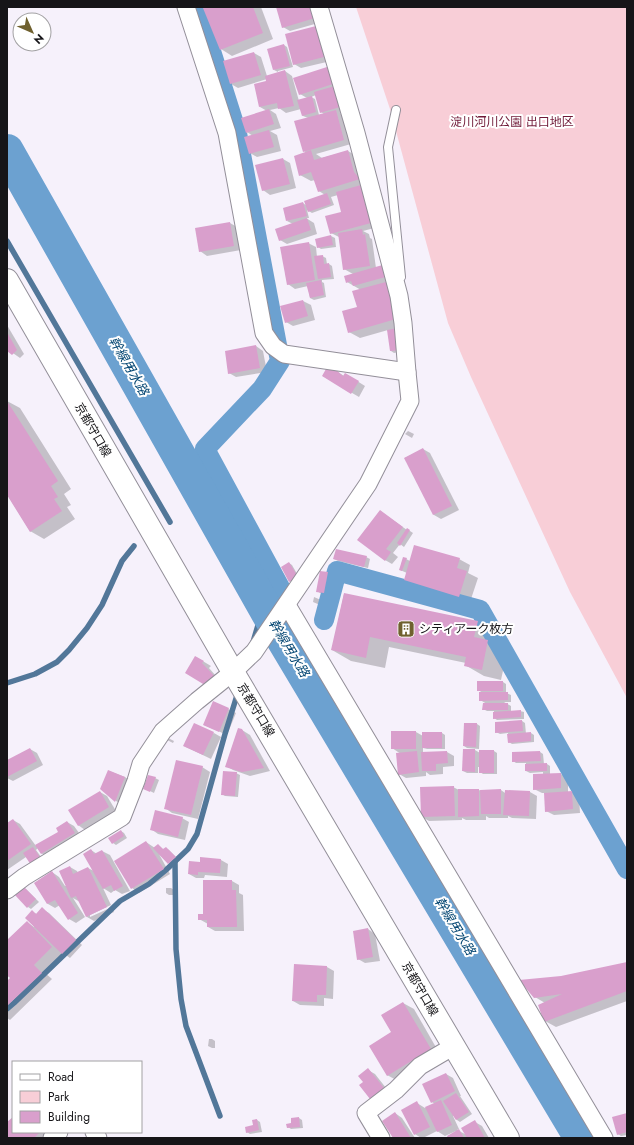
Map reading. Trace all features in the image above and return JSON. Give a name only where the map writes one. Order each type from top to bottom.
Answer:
[{"type":"main road","name":"京都守口線","points":[[7,280],[508,1138]]},
{"type":"street","points":[[186,7],[227,133],[264,333],[279,350],[407,372]]},
{"type":"street","points":[[7,890],[24,877],[122,817],[141,764],[163,731],[234,671],[254,652],[368,484],[410,401],[399,296],[356,133],[319,7]]},
{"type":"street","points":[[287,605],[604,1138]]},
{"type":"street","points":[[381,1138],[366,1113],[396,1090],[420,1066],[454,1046]]},
{"type":"lane","points":[[396,110],[388,147],[401,274],[399,296]]},
{"type":"green space","name":"淀川河川公園 出口地区","points":[[356,7],[627,7],[627,698],[570,592],[471,377],[448,323],[390,109]]},
{"type":"building","points":[[253,7],[263,33],[220,50],[203,8]]},
{"type":"building","points":[[276,7],[312,7],[315,18],[282,28]]},
{"type":"building","points":[[316,26],[324,57],[293,65],[285,34]]},
{"type":"building","points":[[284,44],[290,66],[273,70],[267,49]]},
{"type":"building","points":[[254,52],[261,75],[230,84],[223,61]]},
{"type":"building","points":[[330,66],[336,83],[299,95],[293,78]]},
{"type":"building","points":[[285,70],[294,106],[278,109],[277,103],[259,107],[254,84],[266,81],[265,76]]},
{"type":"building","points":[[335,86],[340,107],[320,113],[314,92]]},
{"type":"building","points":[[312,96],[316,112],[302,116],[297,100]]},
{"type":"building","points":[[269,109],[274,124],[246,133],[241,118]]},
{"type":"building","points":[[336,110],[344,140],[303,152],[294,121]]},
{"type":"building","points":[[269,130],[274,147],[249,154],[244,137]]},
{"type":"building","points":[[311,150],[314,160],[348,150],[354,172],[360,179],[318,192],[311,172],[299,176],[294,156]]},
{"type":"building","points":[[283,158],[290,184],[262,191],[255,165]]},
{"type":"building","points":[[361,185],[371,223],[330,234],[325,216],[341,212],[336,192]]},
{"type":"building","points":[[327,193],[331,204],[308,212],[304,201]]},
{"type":"building","points":[[303,202],[307,216],[286,221],[283,208]]},
{"type":"building","points":[[307,218],[311,230],[279,241],[275,229]]},
{"type":"building","points":[[230,222],[234,246],[199,252],[195,228]]},
{"type":"building","points":[[362,229],[363,235],[365,234],[370,266],[343,270],[338,233]]},
{"type":"building","points":[[331,235],[333,245],[317,248],[315,239]]},
{"type":"building","points":[[309,242],[315,280],[287,285],[280,247]]},
{"type":"building","points":[[323,255],[324,264],[329,263],[331,277],[318,279],[314,256]]},
{"type":"building","points":[[386,264],[389,276],[353,286],[351,281],[346,283],[344,276]]},
{"type":"building","points":[[321,280],[324,295],[310,298],[306,283]]},
{"type":"building","points":[[386,282],[396,319],[348,333],[342,311],[357,307],[352,291]]},
{"type":"building","points":[[303,300],[308,316],[285,323],[280,306]]},
{"type":"building","points":[[398,328],[402,350],[390,351],[387,330]]},
{"type":"building","points":[[7,332],[17,350],[12,355],[7,351]]},
{"type":"building","points":[[256,345],[260,368],[228,374],[225,351]]},
{"type":"building","points":[[326,369],[335,369],[343,376],[345,373],[359,381],[351,394],[322,376]]},
{"type":"building","points":[[7,401],[58,481],[51,486],[58,497],[54,499],[62,511],[30,532],[7,495]]},
{"type":"building","points":[[423,448],[452,506],[433,515],[404,458]]},
{"type":"building","points":[[380,510],[403,527],[386,549],[391,552],[385,561],[357,540]]},
{"type":"building","points":[[407,528],[410,530],[400,546],[397,543]]},
{"type":"building","points":[[414,545],[460,558],[457,568],[467,571],[459,597],[404,580]]},
{"type":"building","points":[[336,549],[367,556],[364,567],[333,559]]},
{"type":"building","points":[[403,557],[407,558],[402,571],[399,570]]},
{"type":"building","points":[[289,562],[298,577],[289,582],[281,567]]},
{"type":"building","points":[[320,571],[328,572],[324,593],[316,592]]},
{"type":"building","name":"シティアーク枚方","points":[[344,593],[478,621],[474,637],[488,640],[482,670],[464,666],[466,657],[370,637],[366,658],[331,650]]},
{"type":"building","points":[[195,656],[204,661],[202,663],[217,679],[208,687],[185,673]]},
{"type":"building","points":[[477,681],[503,681],[503,691],[477,691]]},
{"type":"building","points":[[479,692],[508,692],[508,700],[479,701]]},
{"type":"building","points":[[213,701],[229,708],[219,732],[203,725]]},
{"type":"building","points":[[483,703],[508,703],[508,710],[482,710]]},
{"type":"building","points":[[521,710],[521,717],[493,719],[493,712]]},
{"type":"building","points":[[522,720],[523,731],[495,733],[495,722]]},
{"type":"building","points":[[194,723],[214,732],[203,755],[183,746]]},
{"type":"building","points":[[464,723],[477,723],[476,747],[463,746]]},
{"type":"building","points":[[238,728],[242,729],[264,768],[242,772],[225,767]]},
{"type":"building","points":[[391,731],[416,731],[416,749],[391,749]]},
{"type":"building","points":[[422,732],[442,732],[442,748],[422,748]]},
{"type":"building","points":[[531,732],[531,741],[508,743],[507,734]]},
{"type":"building","points":[[30,748],[37,761],[7,777],[7,760]]},
{"type":"building","points":[[463,749],[475,749],[475,772],[462,771]]},
{"type":"building","points":[[479,750],[494,750],[494,773],[479,773]]},
{"type":"building","points":[[417,751],[419,772],[398,775],[396,753]]},
{"type":"building","points":[[447,751],[448,763],[436,764],[436,771],[422,771],[421,752]]},
{"type":"building","points":[[540,751],[541,761],[512,762],[512,752]]},
{"type":"building","points":[[176,760],[203,766],[191,815],[164,809]]},
{"type":"building","points":[[547,763],[547,771],[525,771],[525,764]]},
{"type":"building","points":[[108,770],[125,777],[115,802],[100,789]]},
{"type":"building","points":[[223,771],[237,772],[235,796],[221,795]]},
{"type":"building","points":[[561,773],[561,788],[533,790],[533,774]]},
{"type":"building","points":[[148,775],[156,777],[150,792],[143,789]]},
{"type":"building","points":[[454,786],[455,816],[421,817],[420,787]]},
{"type":"building","points":[[458,789],[479,789],[479,816],[458,817]]},
{"type":"building","points":[[501,789],[501,814],[481,814],[480,790]]},
{"type":"building","points":[[505,790],[530,791],[529,816],[503,815]]},
{"type":"building","points":[[100,791],[109,807],[78,826],[68,810]]},
{"type":"building","points":[[572,791],[573,809],[545,812],[544,793]]},
{"type":"building","points":[[155,810],[183,817],[178,837],[150,830]]},
{"type":"building","points":[[13,819],[31,844],[7,861],[7,823]]},
{"type":"building","points":[[67,821],[75,833],[41,854],[35,845],[58,832],[56,828]]},
{"type":"building","points":[[121,830],[124,836],[112,844],[108,838]]},
{"type":"building","points":[[146,841],[164,869],[131,889],[114,861]]},
{"type":"building","points":[[158,844],[163,849],[166,847],[176,857],[168,864],[153,848]]},
{"type":"building","points":[[33,847],[41,859],[31,865],[23,853]]},
{"type":"building","points":[[91,849],[94,854],[102,850],[123,886],[114,891],[111,885],[103,889],[83,854]]},
{"type":"building","points":[[200,857],[221,859],[220,873],[198,872],[198,875],[188,874],[189,861],[200,862]]},
{"type":"building","points":[[70,866],[73,874],[88,867],[107,907],[86,917],[76,896],[71,898],[59,871]]},
{"type":"building","points":[[52,871],[78,913],[68,920],[55,900],[47,904],[34,883]]},
{"type":"building","points":[[203,880],[232,880],[232,890],[236,890],[237,927],[207,927],[207,920],[198,920],[198,914],[203,914]]},
{"type":"building","points":[[23,886],[36,899],[27,908],[14,894]]},
{"type":"building","points":[[42,907],[76,940],[62,954],[25,918],[32,910],[36,914]]},
{"type":"building","points":[[27,921],[52,947],[34,965],[42,973],[7,1006],[7,981],[10,978],[7,975],[7,940]]},
{"type":"building","points":[[368,928],[373,957],[357,960],[353,931]]},
{"type":"building","points":[[627,962],[627,991],[544,1022],[538,1005],[562,994],[534,998],[519,980],[561,976]]},
{"type":"building","points":[[294,964],[327,966],[326,995],[317,995],[317,1002],[292,1001]]},
{"type":"building","points":[[403,1002],[431,1049],[387,1076],[369,1046],[391,1032],[381,1015]]},
{"type":"building","points":[[368,1068],[384,1088],[370,1099],[359,1085],[363,1082],[358,1076]]},
{"type":"building","points":[[446,1073],[455,1091],[431,1103],[422,1084]]},
{"type":"building","points":[[456,1093],[469,1112],[456,1120],[443,1101]]},
{"type":"building","points":[[441,1100],[452,1125],[437,1132],[425,1107]]},
{"type":"building","points":[[417,1101],[430,1127],[414,1135],[401,1110]]},
{"type":"building","points":[[395,1112],[411,1138],[393,1138],[382,1121]]},
{"type":"building","points":[[627,1113],[627,1132],[617,1135],[612,1117]]},
{"type":"building","points":[[299,1117],[300,1127],[287,1128],[286,1124],[291,1123],[291,1118]]},
{"type":"building","points":[[12,1118],[12,1133],[39,1133],[34,1138],[7,1138],[7,1122]]},
{"type":"building","points":[[257,1119],[259,1130],[246,1133],[245,1127],[253,1125],[252,1120]]},
{"type":"building","points":[[475,1120],[485,1138],[467,1138],[461,1128]]},
{"type":"building","points":[[459,1129],[464,1138],[448,1138],[447,1136]]},
{"type":"waterway","points":[[197,7],[237,133],[280,361],[262,389],[205,449],[283,593],[264,605]]},
{"type":"waterway","name":"幹線用水路","points":[[7,151],[277,629],[581,1138]]},
{"type":"waterway","points":[[7,241],[170,522]]},
{"type":"waterway","points":[[7,683],[35,674],[57,662],[69,650],[87,628],[102,605],[122,561],[134,546]]},
{"type":"waterway","points":[[324,620],[337,571],[480,610],[627,869]]},
{"type":"waterway","points":[[253,642],[264,605]]},
{"type":"waterway","points":[[7,1009],[120,901],[149,884],[188,849],[197,834],[238,692]]},
{"type":"waterway","points":[[175,862],[176,949],[181,999],[186,1026],[220,1116]]},
{"type":"place","name":"シティアーク枚方","points":[[406,629]]}]
